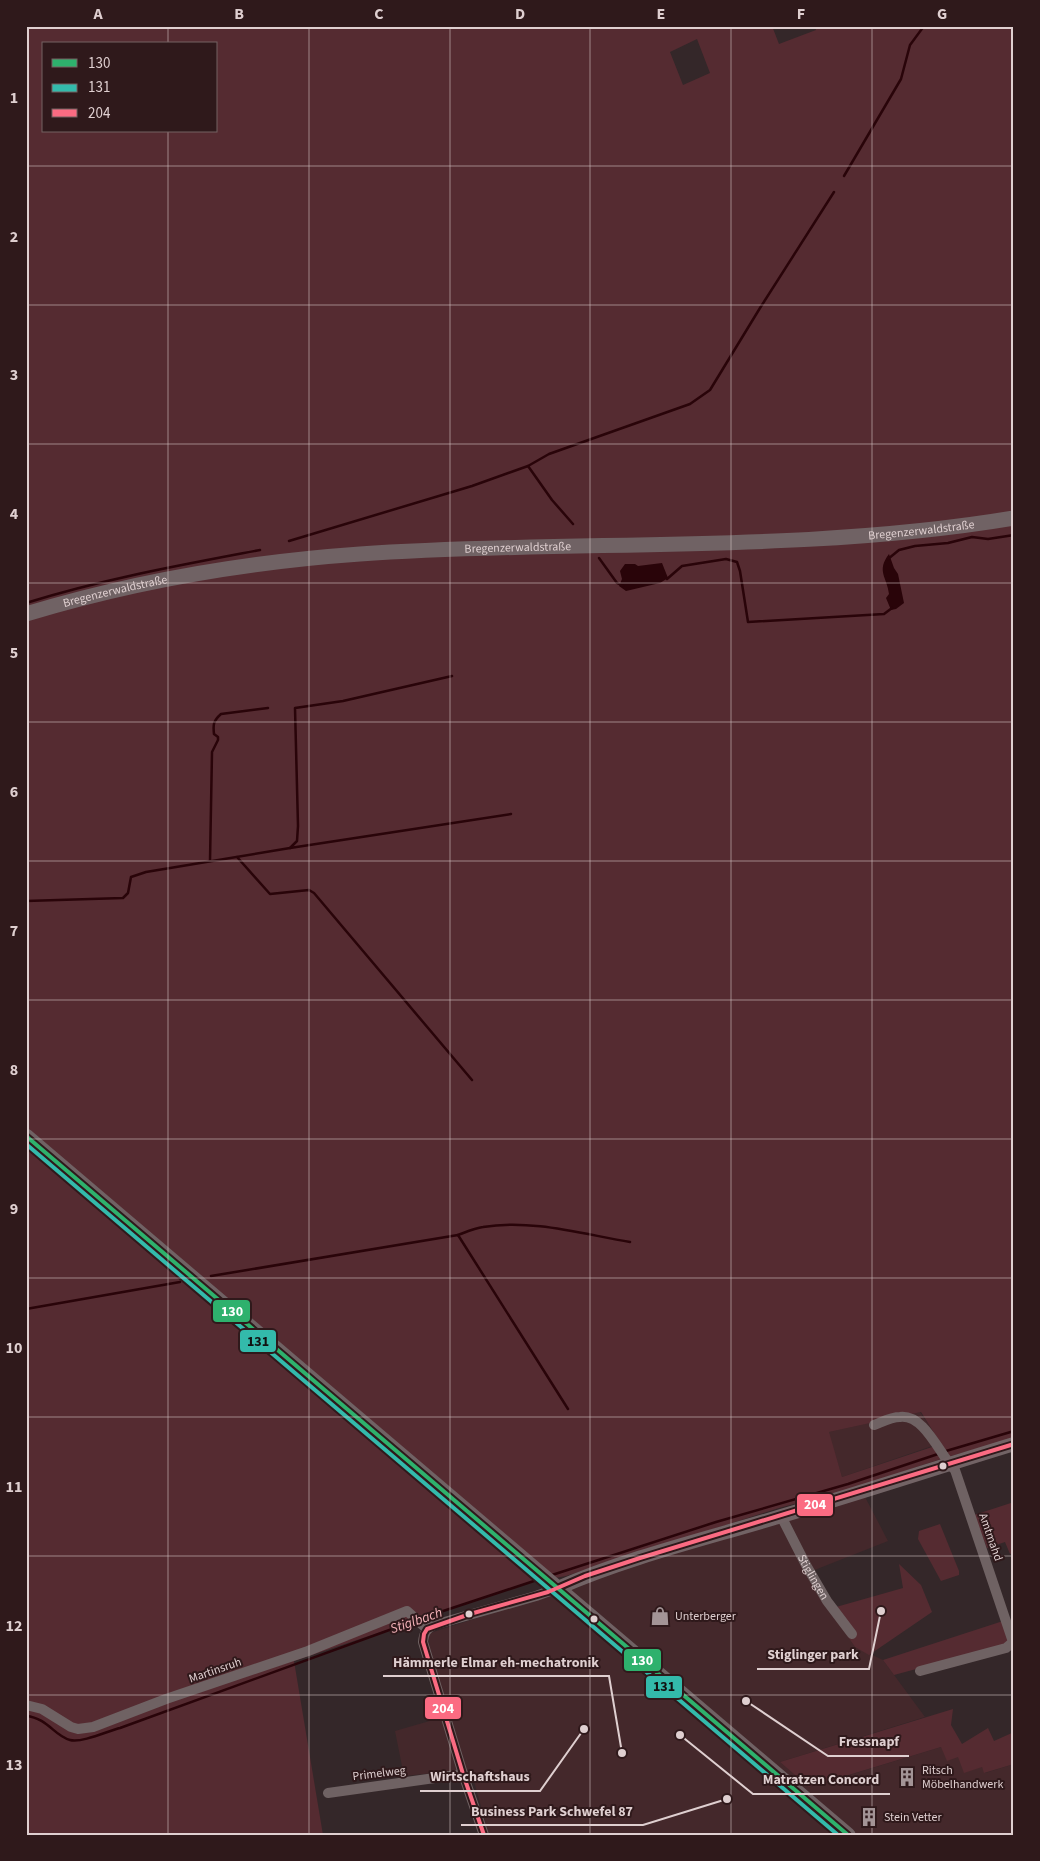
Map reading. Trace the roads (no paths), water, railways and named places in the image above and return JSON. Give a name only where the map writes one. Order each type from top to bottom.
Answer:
[{"type":"main road","name":"Bregenzerwaldstraße","points":[[26,614],[112,591],[194,574],[268,563],[360,554],[771,542],[881,534],[1014,518]]},
{"type":"main road","points":[[26,1136],[848,1835]]},
{"type":"main road","points":[[556,1586],[640,1558],[781,1516],[946,1461],[1014,1444]]},
{"type":"street","points":[[874,1425],[901,1416],[909,1418],[923,1426],[946,1461]]},
{"type":"street","name":"Amtmahd","points":[[920,1671],[1006,1648],[1013,1642],[955,1470],[946,1461]]},
{"type":"street","name":"Stiglingen","points":[[781,1516],[827,1601],[852,1634]]},
{"type":"street","points":[[484,1835],[463,1774],[423,1642],[424,1627],[536,1596],[556,1586]]},
{"type":"street","name":"Martinsruh","points":[[26,1705],[42,1709],[71,1727],[78,1729],[93,1727],[166,1699],[308,1651],[407,1611],[424,1627]]},
{"type":"street","name":"Primelweg","points":[[328,1793],[463,1774]]},
{"type":"waterway","points":[[844,176],[901,79],[910,45],[924,26]]},
{"type":"waterway","points":[[528,466],[549,454],[690,404],[710,390],[834,192]]},
{"type":"waterway","points":[[289,541],[472,486],[528,466],[552,500],[573,524]]},
{"type":"waterway","points":[[888,559],[899,550],[915,546],[948,543],[972,537],[988,539],[1014,535]]},
{"type":"waterway","points":[[26,603],[113,580],[260,550]]},
{"type":"waterway","points":[[599,558],[617,583],[623,586]]},
{"type":"waterway","points":[[667,579],[682,566],[726,559],[737,562],[748,622],[884,614],[892,608]]},
{"type":"waterway","points":[[26,901],[123,898],[128,893],[131,877],[146,872],[290,848],[297,841],[298,826],[295,708],[343,701],[452,676]]},
{"type":"waterway","points":[[210,861],[212,752],[218,740],[218,737],[214,734],[214,723],[221,714],[268,708]]},
{"type":"waterway","points":[[290,848],[511,814]]},
{"type":"waterway","points":[[237,857],[270,894],[309,890],[314,893],[472,1080]]},
{"type":"waterway","points":[[458,1235],[483,1227],[520,1225],[538,1226],[630,1242]]},
{"type":"waterway","points":[[211,1276],[458,1235],[568,1409]]},
{"type":"waterway","points":[[26,1309],[180,1282]]},
{"type":"waterway","name":"Stiglbach","points":[[946,1451],[1014,1431]]},
{"type":"waterway","name":"Stiglbach","points":[[552,1575],[716,1522],[848,1484],[938,1454]]},
{"type":"waterway","name":"Stiglbach","points":[[419,1619],[540,1579]]},
{"type":"waterway","name":"Stiglbach","points":[[26,1716],[40,1720],[64,1738],[70,1740],[88,1738],[414,1621]]},
{"type":"place","name":"Stiglinger park","points":[[881,1611]]},
{"type":"place","name":"Unterberger","points":[[660,1616]]},
{"type":"place","name":"Fressnapf","points":[[746,1701]]},
{"type":"place","name":"Wirtschaftshaus","points":[[584,1729]]},
{"type":"place","name":"Matratzen Concord","points":[[680,1735]]},
{"type":"place","name":"Hämmerle Elmar eh-mechatronik","points":[[622,1753]]},
{"type":"place","name":"Ritsch Möbelhandwerk","points":[[907,1777]]},
{"type":"place","name":"Business Park Schwefel 87","points":[[727,1799]]},
{"type":"place","name":"Stein Vetter","points":[[869,1817]]}]
